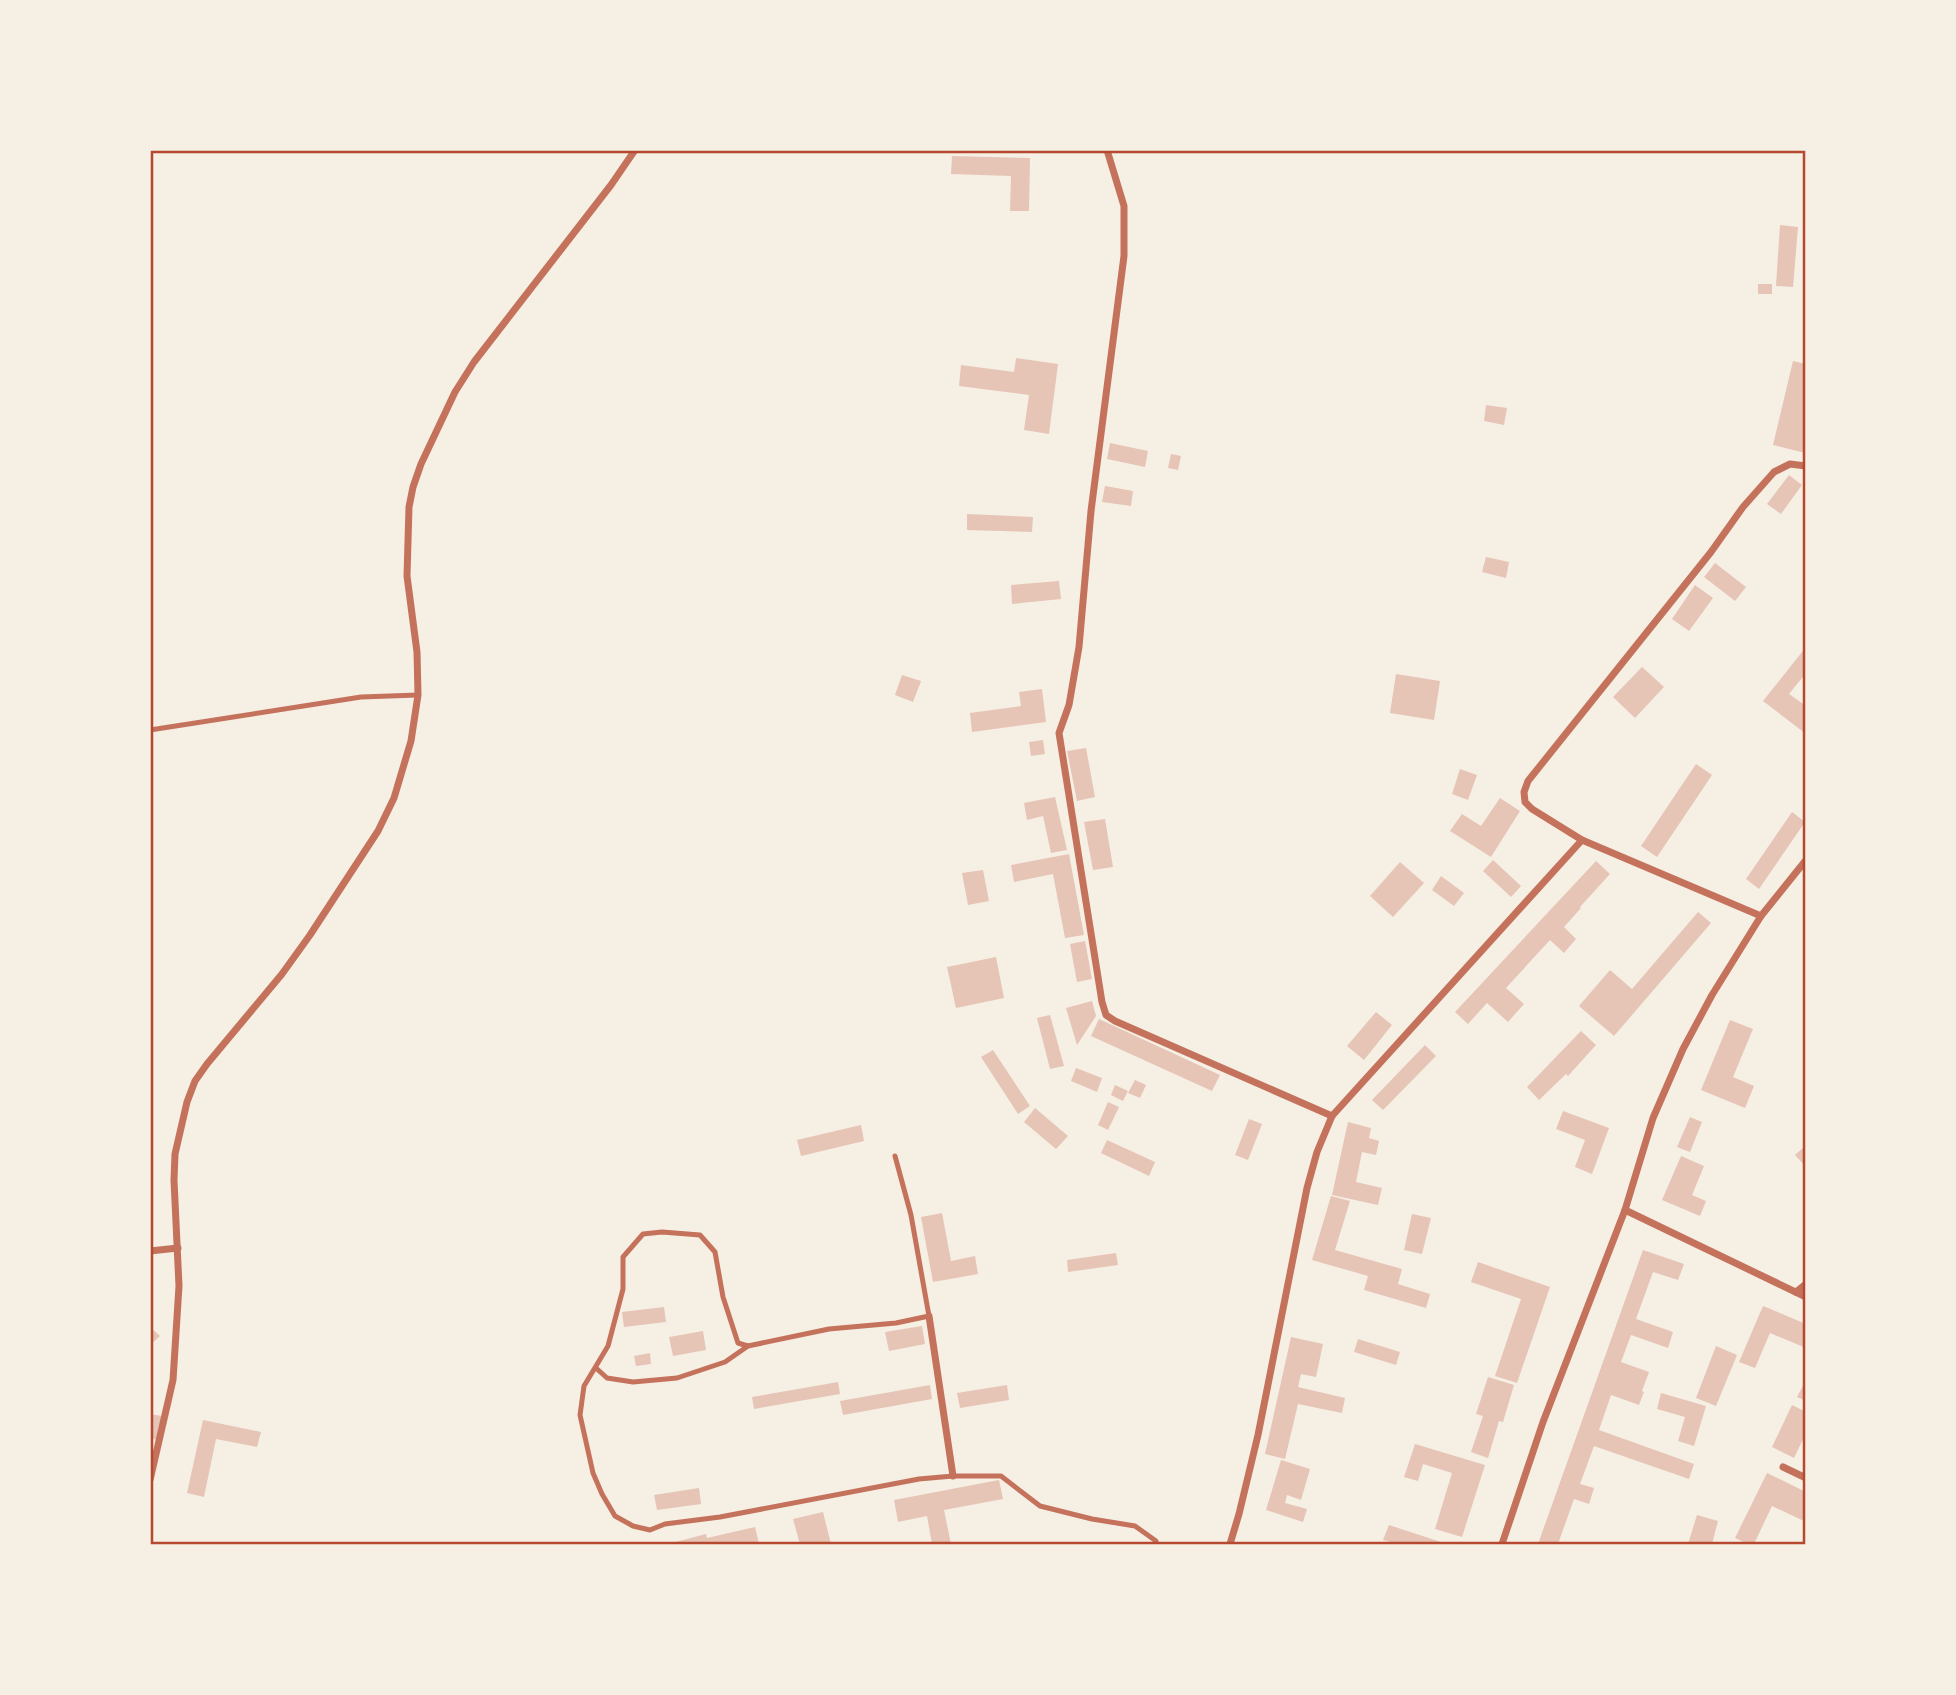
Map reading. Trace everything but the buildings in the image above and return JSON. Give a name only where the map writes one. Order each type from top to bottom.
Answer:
[{"type":"street","points":[[150,1480],[173,1380],[179,1286],[175,1154],[187,1102],[195,1081],[207,1064],[282,974],[310,935],[378,831],[394,798],[411,741],[418,695],[417,652],[407,576],[407,555],[409,507],[421,464],[455,392],[474,362],[635,150]]},
{"type":"street","points":[[1107,150],[1124,206],[1124,256],[1091,511],[1079,647],[1069,705],[1059,733],[1102,1002],[1106,1014],[1115,1021],[1332,1116]]},
{"type":"street","points":[[1761,916],[1582,840],[1525,802],[1524,792],[1528,781],[1703,563],[1758,489],[1774,472],[1790,464],[1805,466]]},
{"type":"street","points":[[1230,1545],[1258,1435],[1307,1188],[1317,1152],[1332,1116],[1582,840]]},
{"type":"street","points":[[1502,1545],[1543,1422],[1625,1210],[1653,1118],[1683,1049],[1712,995],[1761,916],[1805,860]]},
{"type":"street","points":[[1625,1210],[1805,1297]]},
{"type":"street","points":[[150,1251],[178,1248]]},
{"type":"street","points":[[1796,1292],[1805,1283]]},
{"type":"street","points":[[929,1316],[953,1476]]},
{"type":"street","points":[[1783,1466],[1805,1478]]},
{"type":"lane","points":[[150,730],[361,697],[418,695]]},
{"type":"lane","points":[[596,1368],[607,1378],[633,1382],[677,1378],[725,1362],[748,1346],[829,1329],[895,1323],[929,1316],[911,1215],[895,1156]]},
{"type":"lane","points":[[748,1346],[738,1343],[723,1297],[715,1252],[700,1235],[662,1232],[643,1234],[623,1256],[624,1289],[608,1346],[584,1386],[580,1415],[590,1464],[602,1494],[615,1516],[650,1530],[665,1524],[720,1517],[919,1479],[1000,1476],[1040,1506],[1135,1526],[1156,1541],[1156,1545]]}]
